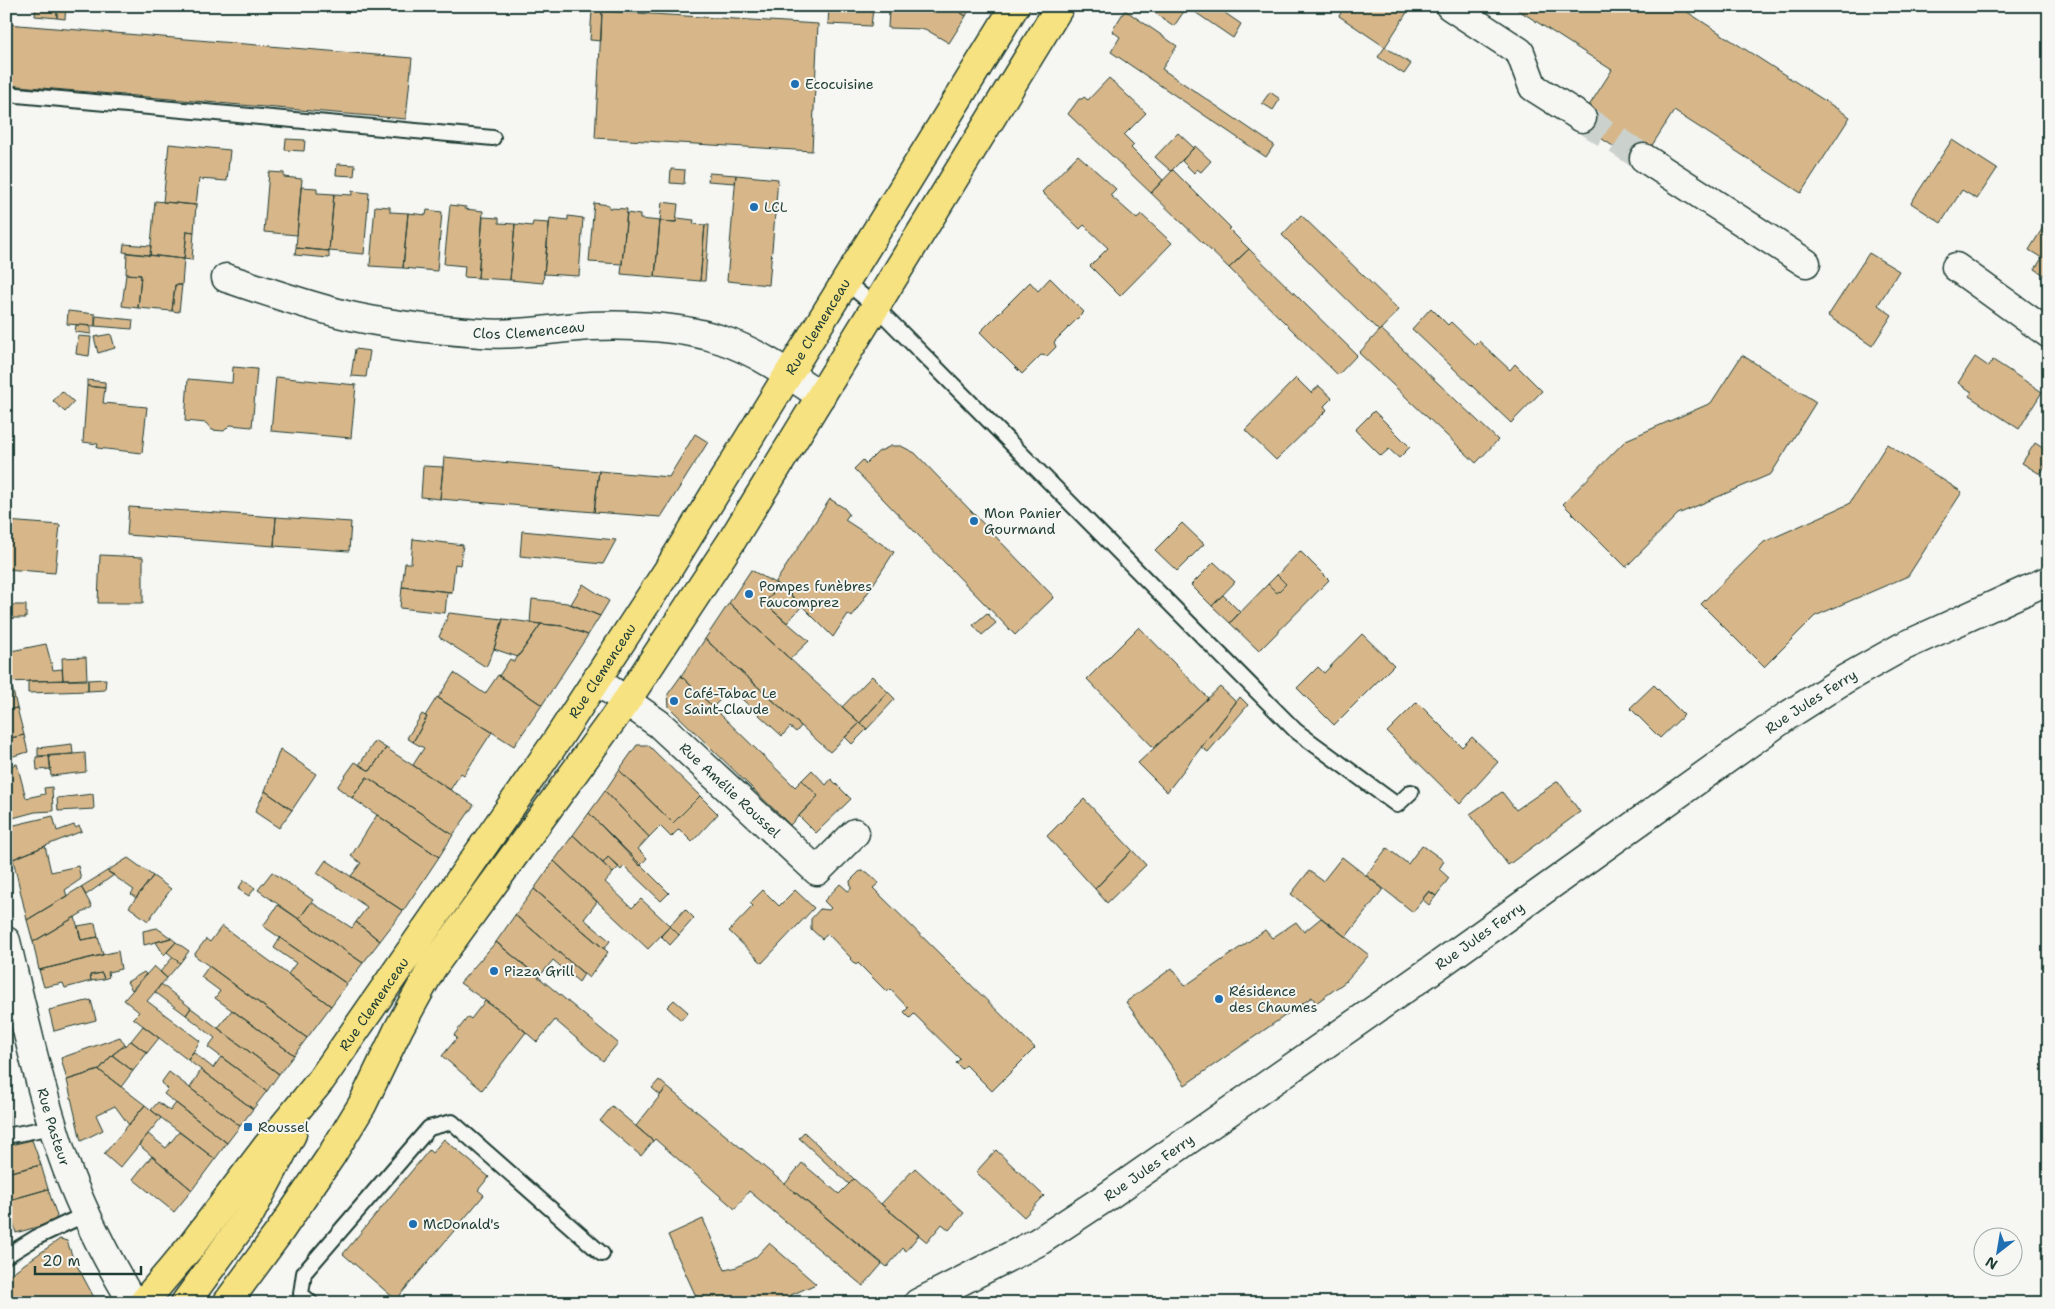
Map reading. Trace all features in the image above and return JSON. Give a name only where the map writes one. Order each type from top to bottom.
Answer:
[{"type":"main road","name":"Rue Clemenceau","points":[[143,1303],[192,1245],[268,1145],[321,1080],[486,843],[596,680],[666,573],[1015,6]]},
{"type":"main road","name":"Rue Clemenceau","points":[[227,1303],[280,1231],[337,1147],[362,1106],[399,1028],[432,968],[627,700],[731,542],[1060,6]]},
{"type":"main road","points":[[185,1303],[227,1247],[260,1198],[321,1080]]},
{"type":"street","points":[[1450,6],[1520,52],[1533,87],[1582,118]]},
{"type":"street","points":[[1644,158],[1806,263]]},
{"type":"street","points":[[1956,268],[2049,334]]},
{"type":"street","name":"Clos Clemenceau","points":[[226,278],[345,314],[368,319],[459,331],[512,334],[591,326],[676,329],[722,340],[745,349],[821,396]]},
{"type":"street","name":"Rue Jules Ferry","points":[[918,1303],[1038,1242],[1108,1196],[1436,967],[1787,716],[1846,679],[1902,648],[2049,580]]},
{"type":"street","name":"Rue Amélie Roussel","points":[[596,680],[627,700],[658,724],[817,871],[855,833]]},
{"type":"street","name":"Rue Pasteur","points":[[7,946],[53,1127],[86,1214],[133,1303]]},
{"type":"lane","points":[[6,94],[493,138]]},
{"type":"lane","points":[[846,282],[876,307],[1296,731],[1396,805],[1412,792]]},
{"type":"lane","points":[[311,1303],[301,1294],[304,1273],[430,1128],[452,1122],[602,1254]]},
{"type":"lane","points":[[6,1136],[53,1127]]},
{"type":"lane","points":[[6,1256],[37,1237],[86,1214]]},
{"type":"building","points":[[36,6],[57,6],[57,18],[35,16]]},
{"type":"building","points":[[57,6],[66,6],[65,19],[57,18]]},
{"type":"building","points":[[829,6],[950,6],[966,16],[949,43],[925,29],[888,28],[889,10],[873,9],[871,26],[828,24]]},
{"type":"building","points":[[950,6],[971,6],[966,16]]},
{"type":"building","points":[[1145,6],[1186,6],[1187,7],[1174,26]]},
{"type":"building","points":[[1186,6],[1215,6],[1241,24],[1233,38]]},
{"type":"building","points":[[1345,6],[1411,6],[1385,47],[1339,16]]},
{"type":"building","points":[[1512,6],[1678,6],[1850,117],[1801,193],[1674,111],[1640,164],[1578,123],[1612,70]]},
{"type":"building","points":[[592,10],[602,11],[601,41],[590,40]]},
{"type":"building","points":[[1125,10],[1177,46],[1162,69],[1274,145],[1266,157],[1111,52],[1120,37],[1112,31]]},
{"type":"building","points":[[602,11],[818,24],[812,151],[595,138]]},
{"type":"building","points":[[7,24],[412,58],[406,119],[6,85]]},
{"type":"building","points":[[1385,47],[1411,64],[1404,74],[1378,57]]},
{"type":"building","points":[[1109,78],[1146,113],[1124,135],[1134,145],[1131,148],[1163,180],[1151,193],[1068,114],[1079,99],[1084,97],[1088,100]]},
{"type":"building","points":[[1270,92],[1280,99],[1273,110],[1262,103]]},
{"type":"building","points":[[1178,133],[1194,148],[1171,171],[1155,157]]},
{"type":"building","points":[[286,139],[305,140],[304,151],[285,150]]},
{"type":"building","points":[[1952,140],[1997,169],[1977,199],[1962,190],[1941,223],[1911,203]]},
{"type":"building","points":[[169,144],[230,150],[227,181],[199,179],[196,205],[163,202]]},
{"type":"building","points":[[1195,146],[1211,161],[1201,172],[1197,169],[1194,173],[1182,161]]},
{"type":"building","points":[[1078,155],[1116,189],[1110,195],[1137,219],[1141,214],[1172,243],[1120,296],[1090,266],[1108,248],[1084,225],[1080,229],[1042,192]]},
{"type":"building","points":[[337,164],[355,165],[354,176],[336,175]]},
{"type":"building","points":[[671,169],[685,170],[684,184],[670,183]]},
{"type":"building","points":[[1173,170],[1231,228],[1229,229],[1249,249],[1229,268],[1151,193]]},
{"type":"building","points":[[269,172],[284,173],[284,177],[302,179],[297,235],[264,232]]},
{"type":"building","points":[[709,173],[736,175],[735,183],[708,181]]},
{"type":"building","name":"LCL","points":[[736,175],[778,179],[769,285],[727,281]]},
{"type":"building","points":[[301,187],[317,188],[317,193],[334,194],[329,251],[296,248]]},
{"type":"building","points":[[352,191],[369,193],[364,254],[329,251],[334,194],[352,195]]},
{"type":"building","points":[[155,201],[196,205],[194,232],[187,231],[184,259],[150,255]]},
{"type":"building","points":[[662,202],[678,204],[676,222],[660,221]]},
{"type":"building","points":[[594,203],[609,205],[609,208],[627,209],[622,264],[589,262]]},
{"type":"building","points":[[450,205],[483,211],[478,278],[464,277],[465,266],[444,264]]},
{"type":"building","points":[[375,206],[390,207],[390,212],[408,213],[403,268],[370,266]]},
{"type":"building","points":[[427,210],[442,212],[437,271],[403,268],[408,213],[426,215]]},
{"type":"building","points":[[627,213],[640,215],[640,219],[660,221],[655,277],[621,274]]},
{"type":"building","points":[[1301,215],[1399,310],[1379,331],[1282,235]]},
{"type":"building","points":[[568,216],[583,218],[579,276],[544,274],[550,218],[568,220]]},
{"type":"building","points":[[483,217],[499,218],[499,223],[515,224],[510,280],[478,278]]},
{"type":"building","points":[[677,218],[694,220],[693,224],[705,225],[700,281],[655,277],[660,221],[676,222]]},
{"type":"building","points":[[2047,221],[2049,223],[2049,278],[2035,269],[2042,258],[2029,250]]},
{"type":"building","points":[[533,222],[549,223],[543,283],[510,280],[515,224],[532,226]]},
{"type":"building","points":[[705,225],[709,225],[705,281],[700,281]]},
{"type":"building","points":[[187,231],[194,232],[192,260],[184,259]]},
{"type":"building","points":[[124,244],[151,246],[150,255],[123,252]]},
{"type":"building","points":[[296,248],[329,251],[329,258],[295,255]]},
{"type":"building","points":[[1249,249],[1357,355],[1338,375],[1229,268]]},
{"type":"building","points":[[127,253],[184,259],[182,285],[175,285],[172,311],[138,308],[141,275],[126,274]]},
{"type":"building","points":[[1869,253],[1899,271],[1878,305],[1892,315],[1872,346],[1828,316]]},
{"type":"building","points":[[126,274],[141,275],[138,308],[122,306]]},
{"type":"building","points":[[1050,278],[1084,312],[1054,342],[1056,347],[1047,356],[1041,355],[1022,374],[980,332],[1030,282],[1038,291]]},
{"type":"building","points":[[175,285],[182,285],[179,312],[172,311]]},
{"type":"building","points":[[1431,308],[1448,325],[1451,322],[1475,345],[1479,341],[1510,370],[1515,364],[1542,391],[1511,423],[1412,329]]},
{"type":"building","points":[[68,311],[95,314],[95,326],[67,324]]},
{"type":"building","points":[[96,316],[133,320],[132,329],[95,326]]},
{"type":"building","points":[[76,325],[91,326],[91,334],[75,332]]},
{"type":"building","points":[[1381,329],[1498,440],[1476,463],[1359,353]]},
{"type":"building","points":[[111,334],[115,348],[98,353],[94,337]]},
{"type":"building","points":[[78,336],[91,337],[89,356],[76,354]]},
{"type":"building","points":[[355,349],[370,351],[366,377],[351,376]]},
{"type":"building","points":[[1742,355],[1816,402],[1771,474],[1678,514],[1626,567],[1563,504],[1626,440],[1711,403]]},
{"type":"building","points":[[1975,357],[1988,366],[1993,360],[2042,392],[2019,429],[1969,396],[1972,392],[1958,383]]},
{"type":"building","points":[[233,367],[257,369],[252,427],[230,425],[224,431],[212,430],[206,423],[185,421],[188,379],[232,383]]},
{"type":"building","points":[[276,377],[356,385],[351,438],[271,431]]},
{"type":"building","points":[[1296,378],[1311,393],[1319,386],[1332,398],[1324,406],[1327,410],[1276,460],[1245,430]]},
{"type":"building","points":[[87,380],[105,382],[105,388],[87,386]]},
{"type":"building","points":[[87,386],[105,388],[103,403],[147,407],[142,453],[97,448],[98,444],[83,442]]},
{"type":"building","points":[[62,391],[74,402],[65,412],[53,401]]},
{"type":"building","points":[[1374,411],[1410,447],[1399,458],[1389,449],[1381,456],[1355,430]]},
{"type":"building","points":[[695,434],[708,442],[661,517],[594,512],[599,471],[669,477]]},
{"type":"building","points":[[2035,443],[2049,452],[2049,461],[2040,474],[2022,463]]},
{"type":"building","points":[[1887,444],[1962,492],[1908,576],[1815,616],[1764,667],[1701,604],[1764,542],[1849,504]]},
{"type":"building","points":[[891,446],[901,446],[915,453],[1054,597],[1015,635],[854,469],[863,460],[866,464],[878,452]]},
{"type":"building","points":[[444,457],[599,471],[594,512],[440,499]]},
{"type":"building","points":[[423,466],[443,467],[440,499],[421,497]]},
{"type":"building","points":[[830,499],[844,508],[849,514],[845,520],[894,552],[852,617],[848,614],[833,637],[785,589],[775,583]]},
{"type":"building","points":[[129,507],[276,517],[274,546],[127,535]]},
{"type":"building","points":[[276,517],[351,522],[349,551],[274,546]]},
{"type":"building","points":[[6,521],[60,525],[55,573],[6,569]]},
{"type":"building","points":[[1182,523],[1204,544],[1177,571],[1155,550]]},
{"type":"building","points":[[522,531],[616,540],[603,564],[520,556]]},
{"type":"building","points":[[413,539],[463,545],[460,565],[455,564],[452,592],[402,587],[405,563],[411,563]]},
{"type":"building","points":[[1300,551],[1329,580],[1259,651],[1230,623],[1268,584],[1277,593],[1286,584],[1277,575]]},
{"type":"building","points":[[100,555],[143,557],[143,603],[98,603]]},
{"type":"building","points":[[1214,562],[1235,582],[1212,606],[1191,585]]},
{"type":"building","points":[[751,570],[780,586],[764,603],[809,641],[790,659],[729,603]]},
{"type":"building","points":[[1277,575],[1286,584],[1277,593],[1268,584]]},
{"type":"building","points":[[583,584],[609,601],[600,616],[571,604]]},
{"type":"building","points":[[780,586],[802,606],[787,623],[764,603]]},
{"type":"building","points":[[402,587],[452,592],[451,594],[447,593],[445,613],[400,608]]},
{"type":"building","points":[[1223,595],[1240,612],[1230,623],[1212,606]]},
{"type":"building","points":[[532,599],[567,603],[600,616],[588,635],[563,626],[530,623]]},
{"type":"building","points":[[729,603],[860,723],[830,752],[705,639]]},
{"type":"building","points":[[11,605],[26,605],[26,618],[11,618]]},
{"type":"building","points":[[449,613],[503,619],[494,649],[486,667],[439,637]]},
{"type":"building","points":[[987,613],[996,623],[982,635],[973,625]]},
{"type":"building","points":[[503,619],[541,624],[518,657],[494,649]]},
{"type":"building","points":[[541,624],[563,626],[588,635],[542,705],[499,676],[510,659],[514,662]]},
{"type":"building","points":[[1139,627],[1208,698],[1154,748],[1087,679]]},
{"type":"building","points":[[1362,634],[1394,665],[1334,725],[1297,688],[1318,667],[1324,673]]},
{"type":"building","points":[[705,639],[801,726],[796,732],[790,727],[782,736],[731,689],[713,707],[681,676]]},
{"type":"building","points":[[6,642],[8,642],[11,651],[46,644],[53,670],[62,669],[63,680],[6,682]]},
{"type":"building","points":[[86,657],[87,679],[63,680],[62,658]]},
{"type":"building","points":[[454,673],[485,694],[498,675],[542,705],[514,746],[438,698]]},
{"type":"building","points":[[681,676],[795,787],[802,780],[818,796],[790,825],[669,707],[668,694]]},
{"type":"building","points":[[872,676],[888,692],[860,723],[842,707]]},
{"type":"building","points":[[106,679],[105,690],[88,691],[88,680]]},
{"type":"building","points":[[88,680],[88,691],[28,693],[28,681]]},
{"type":"building","points":[[6,682],[11,682],[17,708],[6,710]]},
{"type":"building","points":[[1654,685],[1684,715],[1660,738],[1630,708]]},
{"type":"building","points":[[1220,687],[1236,702],[1167,792],[1138,763]]},
{"type":"building","points":[[888,692],[895,699],[867,729],[860,723]]},
{"type":"building","points":[[437,697],[492,732],[464,775],[461,773],[450,790],[413,765],[424,748],[413,742],[427,717],[425,716]]},
{"type":"building","points":[[1240,697],[1248,705],[1208,752],[1201,747]]},
{"type":"building","points":[[1417,702],[1462,747],[1472,737],[1498,762],[1460,804],[1387,732]]},
{"type":"building","points":[[17,708],[24,735],[6,739],[6,710]]},
{"type":"building","points":[[422,714],[427,717],[413,742],[407,738]]},
{"type":"building","points":[[860,723],[867,729],[852,744],[845,737]]},
{"type":"building","points":[[24,735],[28,752],[6,758],[6,739]]},
{"type":"building","points":[[375,741],[386,748],[370,771],[359,765]]},
{"type":"building","points":[[72,744],[73,754],[38,756],[38,748]]},
{"type":"building","points":[[637,745],[648,745],[700,796],[673,823],[619,770]]},
{"type":"building","points":[[386,748],[474,805],[453,835],[367,777],[352,798],[337,787],[355,762],[370,771]]},
{"type":"building","points":[[280,749],[316,774],[292,810],[265,791]]},
{"type":"building","points":[[85,753],[86,772],[51,776],[49,756]]},
{"type":"building","points":[[49,756],[51,769],[37,770],[36,757]]},
{"type":"building","points":[[17,764],[26,798],[45,794],[44,788],[52,787],[53,811],[35,812],[9,819],[6,809],[6,767]]},
{"type":"building","points":[[619,770],[673,823],[700,796],[718,814],[692,842],[679,829],[671,837],[660,826],[649,837],[605,791]]},
{"type":"building","points":[[812,770],[826,785],[831,779],[851,799],[816,833],[799,816],[818,796],[802,780]]},
{"type":"building","points":[[367,777],[453,835],[439,857],[352,798]]},
{"type":"building","points":[[1558,781],[1580,812],[1508,865],[1470,814],[1502,792],[1516,810]]},
{"type":"building","points":[[265,791],[292,810],[279,828],[255,812]]},
{"type":"building","points":[[605,791],[649,837],[638,849],[647,858],[640,866],[589,813]]},
{"type":"building","points":[[93,794],[94,809],[58,811],[57,798]]},
{"type":"building","points":[[1084,799],[1132,850],[1095,889],[1047,836]]},
{"type":"building","points":[[589,813],[669,893],[661,901],[624,866],[621,870],[608,857],[603,863],[573,835]]},
{"type":"building","points":[[377,815],[439,857],[403,911],[351,876],[361,863],[351,856]]},
{"type":"building","points":[[53,816],[57,831],[74,825],[76,828],[79,826],[82,831],[13,859],[6,827]]},
{"type":"building","points":[[573,835],[613,873],[605,882],[632,908],[641,899],[670,926],[648,949],[554,861]]},
{"type":"building","points":[[1422,845],[1444,861],[1439,869],[1449,878],[1436,896],[1429,891],[1413,912],[1366,875],[1387,848],[1408,864]]},
{"type":"building","points":[[45,846],[51,872],[78,866],[81,879],[65,890],[67,896],[27,920],[13,859]]},
{"type":"building","points":[[1132,850],[1146,865],[1107,903],[1095,889]]},
{"type":"building","points":[[608,857],[619,867],[613,873],[603,863]]},
{"type":"building","points":[[1342,857],[1383,889],[1346,937],[1291,894],[1309,871],[1323,881]]},
{"type":"building","points":[[128,858],[153,876],[136,898],[131,894],[134,890],[107,871]]},
{"type":"building","points":[[326,860],[403,911],[380,941],[356,922],[367,907],[317,873]]},
{"type":"building","points":[[554,861],[597,902],[584,919],[610,941],[604,949],[534,889]]},
{"type":"building","points":[[107,871],[114,875],[86,895],[81,887]]},
{"type":"building","points":[[860,871],[867,872],[879,883],[873,888],[1035,1048],[992,1091],[966,1065],[962,1069],[956,1063],[960,1059],[914,1014],[910,1018],[904,1012],[908,1008],[890,989],[887,992],[858,963],[856,965],[828,934],[822,939],[811,929],[811,919],[820,909],[829,910],[831,908],[824,901],[840,884],[848,891],[851,889],[850,881]]},
{"type":"building","points":[[272,872],[313,900],[299,919],[258,890]]},
{"type":"building","points":[[153,876],[171,889],[148,921],[129,907]]},
{"type":"building","points":[[244,880],[255,888],[249,896],[238,889]]},
{"type":"building","points":[[81,887],[92,907],[33,942],[27,920]]},
{"type":"building","points":[[534,889],[608,952],[589,978],[515,915]]},
{"type":"building","points":[[763,890],[779,906],[795,890],[814,908],[762,963],[729,931],[753,906],[750,903]]},
{"type":"building","points":[[1429,891],[1436,896],[1429,905],[1422,899]]},
{"type":"building","points":[[311,902],[352,928],[356,922],[380,941],[363,963],[299,919]]},
{"type":"building","points":[[278,905],[363,963],[347,984],[263,926]]},
{"type":"building","points":[[685,909],[694,918],[679,935],[670,926]]},
{"type":"building","points":[[515,915],[584,974],[579,982],[553,960],[539,977],[496,942]]},
{"type":"building","points":[[75,917],[81,940],[98,937],[103,955],[39,970],[33,942]]},
{"type":"building","name":"Résidence des Chaumes","points":[[1321,918],[1369,955],[1345,982],[1316,1003],[1312,997],[1185,1085],[1126,1002],[1172,968],[1185,986],[1265,930],[1272,938],[1296,922],[1304,932]]},
{"type":"building","points":[[95,923],[98,937],[81,940],[78,926]]},
{"type":"building","points":[[222,926],[331,1006],[307,1038],[194,955],[206,939],[210,942]]},
{"type":"building","points":[[670,926],[679,935],[670,945],[661,936]]},
{"type":"building","points":[[157,928],[171,938],[144,945],[143,931]]},
{"type":"building","points":[[171,938],[176,942],[164,955],[156,942]]},
{"type":"building","points":[[280,938],[347,984],[331,1006],[288,974],[296,963],[274,948]]},
{"type":"building","points":[[176,942],[189,951],[180,963],[167,952]]},
{"type":"building","points":[[496,942],[618,1043],[603,1061],[555,1020],[537,1042],[506,1015],[460,983]]},
{"type":"building","points":[[118,951],[121,969],[108,972],[109,977],[104,979],[102,973],[90,975],[91,981],[65,988],[63,983],[44,987],[39,970]]},
{"type":"building","points":[[173,957],[180,963],[167,978],[160,972]]},
{"type":"building","points":[[154,966],[167,978],[147,1001],[200,1041],[188,1060],[133,1018],[139,1012],[124,1000]]},
{"type":"building","points":[[209,966],[307,1038],[294,1055],[215,998],[220,991],[201,977]]},
{"type":"building","points":[[144,972],[146,974],[132,990],[127,982]]},
{"type":"building","points":[[102,973],[104,979],[91,981],[90,975]]},
{"type":"building","points":[[161,984],[191,1008],[186,1015],[155,992]]},
{"type":"building","points":[[91,1000],[96,1020],[54,1031],[49,1010]]},
{"type":"building","points":[[674,1000],[688,1012],[681,1020],[667,1007]]},
{"type":"building","points":[[485,1001],[526,1032],[482,1090],[442,1056],[457,1038],[454,1035],[468,1017],[471,1019]]},
{"type":"building","points":[[191,1008],[279,1074],[267,1091],[208,1047],[215,1038],[186,1015]]},
{"type":"building","points":[[232,1010],[294,1055],[279,1074],[218,1028]]},
{"type":"building","points":[[143,1026],[159,1038],[147,1053],[131,1041]]},
{"type":"building","points":[[120,1037],[125,1045],[112,1055],[99,1070],[67,1080],[61,1058]]},
{"type":"building","points":[[131,1041],[147,1053],[133,1071],[112,1055]]},
{"type":"building","points":[[193,1052],[213,1068],[221,1057],[267,1091],[253,1109],[188,1060]]},
{"type":"building","points":[[112,1055],[133,1071],[121,1087],[99,1070]]},
{"type":"building","points":[[7,1070],[9,1127],[6,1127]]},
{"type":"building","points":[[99,1070],[145,1105],[129,1125],[115,1106],[96,1115],[103,1130],[81,1141],[67,1080]]},
{"type":"building","points":[[201,1070],[253,1109],[240,1126],[190,1088]]},
{"type":"building","points":[[169,1072],[240,1126],[227,1143],[164,1094],[168,1089],[161,1083]]},
{"type":"building","points":[[659,1080],[667,1087],[660,1095],[652,1088]]},
{"type":"building","points":[[667,1087],[882,1264],[863,1286],[749,1191],[735,1209],[655,1139],[653,1141],[636,1126]]},
{"type":"building","points":[[158,1102],[170,1111],[176,1103],[227,1143],[215,1159],[151,1110]]},
{"type":"building","points":[[145,1105],[161,1118],[120,1168],[104,1154]]},
{"type":"building","points":[[612,1106],[653,1141],[641,1156],[600,1121]]},
{"type":"building","points":[[179,1132],[215,1159],[192,1190],[139,1145],[148,1134],[166,1148]]},
{"type":"building","points":[[804,1132],[854,1179],[849,1184],[799,1138]]},
{"type":"building","name":"McDonald's","points":[[444,1139],[489,1177],[478,1190],[484,1195],[396,1300],[343,1254],[429,1150],[432,1153]]},
{"type":"building","points":[[32,1140],[41,1165],[6,1173],[6,1146]]},
{"type":"building","points":[[996,1150],[1044,1196],[1024,1217],[976,1172]]},
{"type":"building","points":[[152,1156],[192,1190],[174,1212],[133,1179]]},
{"type":"building","points":[[802,1163],[839,1194],[854,1179],[919,1235],[906,1251],[903,1248],[887,1267],[785,1184]]},
{"type":"building","points":[[41,1165],[48,1189],[6,1201],[6,1173]]},
{"type":"building","points":[[915,1168],[964,1213],[949,1230],[942,1224],[927,1242],[881,1204]]},
{"type":"building","points":[[48,1189],[57,1216],[54,1222],[16,1233],[11,1214],[6,1215],[6,1201]]},
{"type":"building","points":[[703,1219],[725,1270],[737,1267],[756,1257],[769,1243],[816,1284],[791,1295],[792,1297],[779,1303],[699,1303],[668,1235]]},
{"type":"building","points":[[60,1239],[67,1241],[73,1258],[97,1303],[6,1303],[6,1277]]},
{"type":"tunnel","points":[[1582,118],[1644,158]]},
{"type":"place","name":"Ecocuisine","points":[[795,84]]},
{"type":"place","name":"LCL","points":[[754,207]]},
{"type":"place","name":"Mon Panier Gourmand","points":[[974,521]]},
{"type":"place","name":"Pompes funèbres Faucomprez","points":[[749,594]]},
{"type":"place","name":"Café-Tabac Le Saint-Claude","points":[[674,701]]},
{"type":"place","name":"Pizza Grill","points":[[494,971]]},
{"type":"place","name":"Résidence des Chaumes","points":[[1219,999]]},
{"type":"place","name":"Roussel","points":[[248,1127]]},
{"type":"place","name":"McDonald's","points":[[413,1224]]}]
